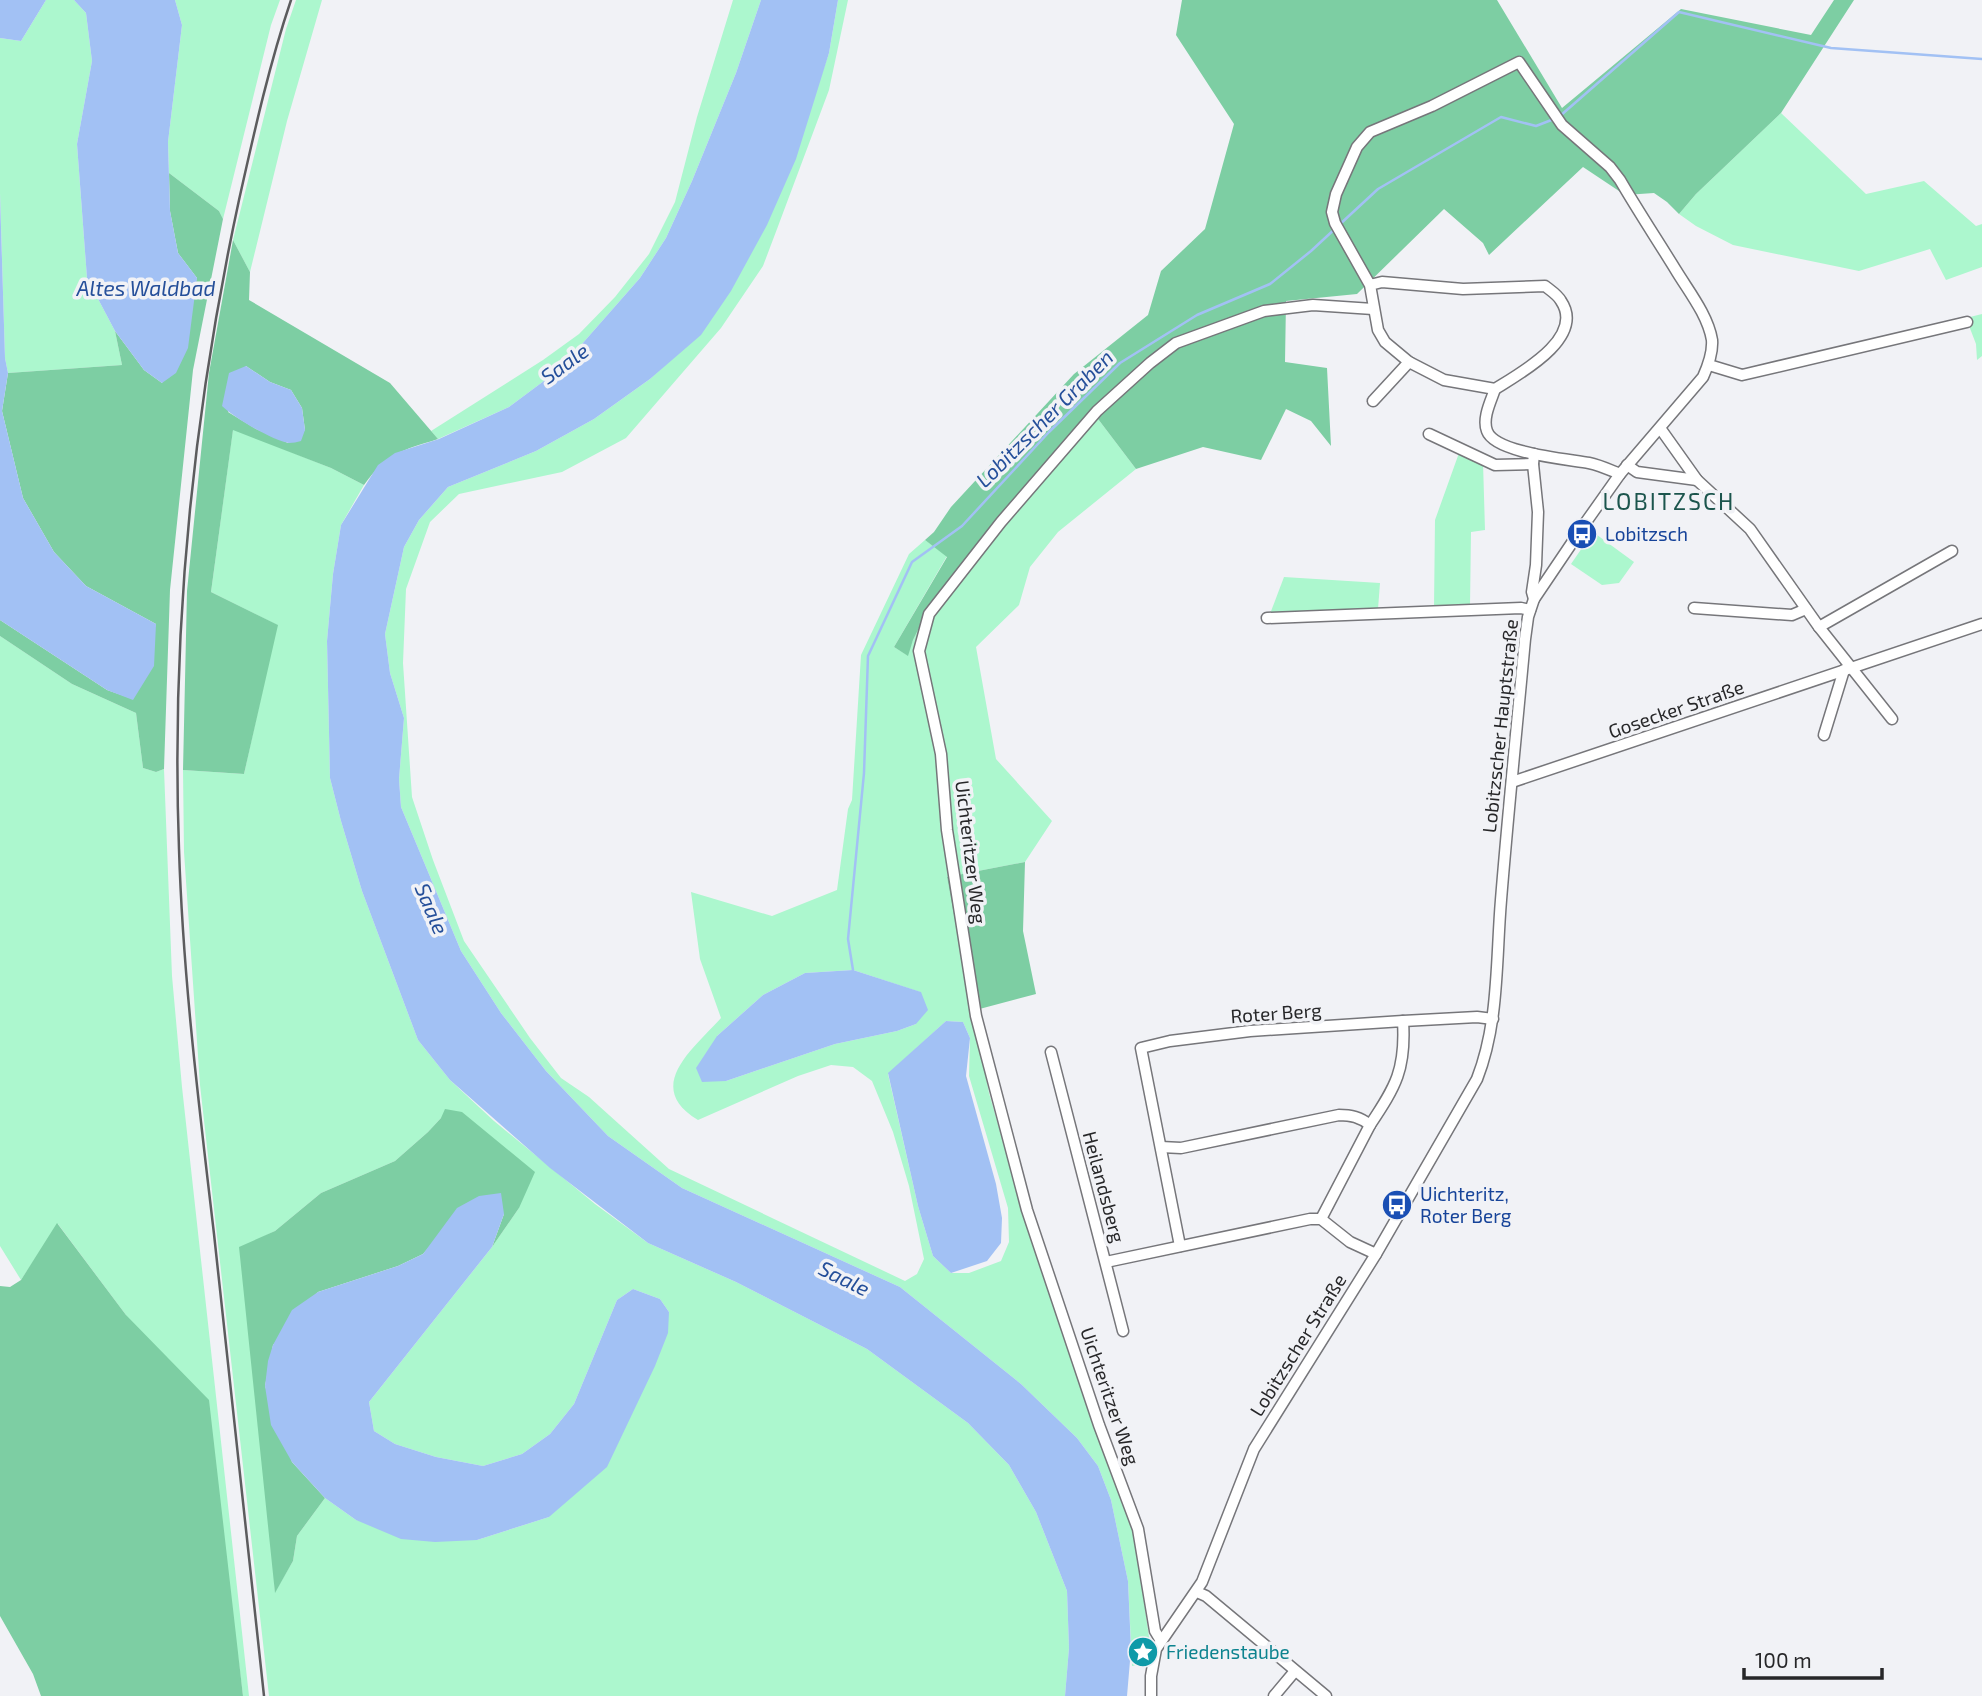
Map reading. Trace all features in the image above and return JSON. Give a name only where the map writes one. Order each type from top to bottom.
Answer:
[{"type":"street","points":[[1495,389],[1444,380],[1409,362],[1385,342],[1378,330],[1370,285],[1332,212],[1336,194],[1357,147],[1370,132],[1432,106],[1518,62],[1562,125],[1610,167],[1696,303],[1712,340],[1709,365],[1742,375],[1967,322]]},
{"type":"street","points":[[1370,285],[1382,282],[1463,289],[1545,286],[1561,299],[1566,317],[1561,336],[1544,358],[1495,389],[1486,414],[1486,430],[1491,437],[1534,459]]},
{"type":"street","name":"Uichteritzer Weg","points":[[1161,1641],[1155,1631],[1138,1529],[1099,1425],[1027,1210],[976,1016],[947,830],[941,754],[919,651],[929,614],[1000,522],[1097,411],[1158,356],[1176,344],[1264,310],[1313,305],[1373,310]]},
{"type":"street","points":[[1373,401],[1409,362]]},
{"type":"street","name":"Lobitzscher Hauptstraße","points":[[1493,1019],[1529,613],[1534,598],[1620,474],[1687,398],[1709,365]]},
{"type":"street","points":[[1660,428],[1697,480],[1749,529],[1847,669],[1892,719]]},
{"type":"street","points":[[1429,434],[1495,465],[1534,459],[1592,464],[1620,474]]},
{"type":"street","points":[[1534,459],[1538,512],[1532,592],[1534,598]]},
{"type":"street","points":[[1627,465],[1637,471],[1697,480]]},
{"type":"street","points":[[1819,627],[1952,551]]},
{"type":"street","points":[[1267,618],[1521,608],[1529,613]]},
{"type":"street","points":[[1694,608],[1792,615],[1806,608]]},
{"type":"street","name":"Gosecker Straße","points":[[1512,782],[1982,624]]},
{"type":"street","points":[[1824,735],[1847,669]]},
{"type":"street","points":[[1321,1219],[1399,1076],[1404,1046],[1403,1021],[1477,1017],[1493,1019]]},
{"type":"street","name":"Lobitzscher Straße","points":[[1151,1696],[1152,1662],[1161,1641],[1197,1592],[1254,1449],[1376,1254],[1477,1079],[1493,1019]]},
{"type":"street","name":"Roter Berg","points":[[1180,1246],[1141,1048],[1170,1041],[1250,1031],[1403,1021]]},
{"type":"street","name":"Heilandsberg","points":[[1051,1052],[1123,1331]]},
{"type":"street","points":[[1161,1147],[1181,1148],[1339,1115],[1350,1115],[1370,1125]]},
{"type":"street","points":[[1106,1262],[1310,1219],[1321,1219],[1350,1242],[1376,1254]]},
{"type":"street","points":[[1197,1592],[1212,1601],[1326,1696]]},
{"type":"street","points":[[1275,1696],[1295,1671]]},
{"type":"green space","points":[[46,0],[74,0],[86,13],[92,61],[77,144],[87,278],[115,331],[122,365],[8,373],[5,358],[0,193],[0,38],[21,41]]},
{"type":"green space","points":[[175,0],[280,0],[271,25],[223,219],[219,211],[169,173],[168,142],[182,25]]},
{"type":"green space","points":[[296,0],[322,0],[287,121],[250,272],[233,240],[286,29]]},
{"type":"green space","points":[[733,0],[761,0],[736,73],[692,181],[666,238],[640,278],[560,369],[509,407],[438,439],[431,431],[579,334],[615,297],[649,254],[675,202],[697,117]]},
{"type":"green space","points":[[838,0],[848,0],[829,90],[763,266],[721,328],[626,438],[562,472],[459,494],[430,522],[406,589],[403,663],[412,797],[464,941],[530,1038],[561,1078],[589,1097],[669,1169],[905,1281],[917,1274],[924,1259],[909,1186],[893,1132],[872,1081],[853,1067],[831,1065],[798,1076],[698,1120],[682,1107],[674,1094],[678,1068],[721,1018],[700,959],[691,892],[772,916],[837,890],[848,809],[852,800],[861,655],[909,554],[925,540],[947,556],[894,647],[907,655],[934,598],[1092,411],[1136,469],[1058,532],[1030,567],[1019,605],[976,647],[996,759],[1052,821],[1025,862],[947,877],[989,1093],[1023,1211],[1134,1530],[1149,1637],[1153,1648],[1147,1663],[1132,1666],[1128,1581],[1111,1500],[1098,1466],[1077,1438],[1021,1384],[900,1287],[682,1188],[608,1136],[546,1071],[501,1013],[461,951],[401,807],[399,779],[404,718],[390,673],[385,634],[404,547],[419,520],[448,487],[536,451],[594,419],[650,379],[673,358],[817,88],[829,53]],"holes":[[[853,970],[920,992],[916,1024],[897,1031],[835,1044],[726,1081],[717,1036],[763,995],[805,973]],[[946,1021],[963,1022],[970,1038],[969,1076],[1008,1208],[1009,1242],[1001,1261],[969,1273],[951,1273],[933,1256],[918,1206],[888,1074]]]},
{"type":"green space","points":[[1182,0],[1497,0],[1562,108],[1681,9],[1811,35],[1834,0],[1854,0],[1781,113],[1696,194],[1679,214],[1654,193],[1625,195],[1583,167],[1489,255],[1483,243],[1444,209],[1357,294],[1286,301],[1285,362],[1327,368],[1331,446],[1311,421],[1286,409],[1261,460],[1203,447],[1136,469],[1092,411],[934,598],[908,656],[894,647],[947,557],[925,540],[934,532],[951,507],[1074,374],[1148,315],[1161,271],[1205,229],[1234,124],[1176,35]]},
{"type":"green space","points":[[1781,113],[1866,194],[1924,181],[1976,226],[1982,224],[1982,267],[1946,280],[1930,249],[1859,271],[1733,245],[1679,214],[1696,194]]},
{"type":"green space","points":[[169,173],[219,211],[223,219],[193,370],[170,590],[164,769],[156,772],[143,768],[136,713],[72,684],[0,636],[0,620],[107,690],[133,699],[156,624],[86,586],[54,552],[23,498],[2,411],[8,373],[122,365],[115,331],[144,370],[162,383],[197,278],[178,253],[170,211]]},
{"type":"green space","points":[[233,240],[250,272],[249,300],[390,383],[438,439],[396,454],[380,466],[364,485],[331,468],[233,430],[211,592],[278,625],[244,774],[183,770],[187,591],[209,373]],"holes":[[[246,366],[270,382],[291,390],[302,408],[305,430],[288,443],[256,429],[228,412]]]},
{"type":"green space","points":[[1982,314],[1982,356],[1977,360],[1976,344],[1966,318]]},
{"type":"green space","points":[[233,429],[331,468],[364,485],[341,525],[333,574],[327,641],[330,778],[362,891],[418,1040],[450,1080],[494,1121],[595,1204],[648,1243],[736,1282],[867,1349],[968,1423],[1009,1465],[1036,1512],[1067,1591],[1069,1648],[1065,1696],[269,1696],[200,1085],[184,852],[183,770],[244,774],[277,625],[211,592]],"holes":[[[441,1118],[519,1208],[492,1247],[369,1402],[374,1431],[395,1444],[436,1457],[483,1466],[522,1454],[550,1434],[574,1404],[617,1300],[633,1289],[660,1299],[669,1312],[549,1517],[477,1540],[356,1520],[325,1498],[297,1536],[293,1561],[275,1592],[255,1241],[275,1231],[321,1193],[395,1161]]]},
{"type":"green space","points":[[1459,453],[1483,462],[1485,530],[1471,532],[1470,606],[1434,607],[1435,520]]},
{"type":"green space","points":[[1593,532],[1634,562],[1619,583],[1602,585],[1571,564]]},
{"type":"green space","points":[[1284,577],[1380,583],[1378,609],[1270,614]]},
{"type":"green space","points":[[0,636],[72,684],[136,713],[143,768],[156,772],[164,769],[172,976],[182,1087],[249,1696],[243,1696],[238,1656],[126,1315],[58,1224],[21,1280],[0,1246]]},
{"type":"green space","points":[[1025,862],[1023,931],[1036,994],[972,1011],[947,877]]},
{"type":"green space","points":[[445,1109],[462,1112],[535,1172],[519,1208],[492,1247],[504,1214],[437,1238],[423,1254],[398,1266],[318,1292],[273,1345],[265,1386],[292,1462],[325,1498],[297,1536],[293,1561],[275,1593],[239,1247],[275,1231],[321,1193],[395,1161],[428,1132],[441,1118]]},
{"type":"green space","points":[[57,1223],[126,1315],[209,1400],[243,1696],[41,1696],[33,1674],[0,1616],[0,1286],[10,1287],[21,1280]]},
{"type":"water","points":[[0,0],[46,0],[21,41],[0,38]]},
{"type":"water","name":"Altes Waldbad","points":[[74,0],[175,0],[182,25],[168,142],[170,211],[178,253],[197,278],[188,348],[176,373],[162,383],[144,370],[115,331],[87,278],[77,144],[92,61],[86,13]]},
{"type":"water","name":"Saale","points":[[761,0],[838,0],[829,53],[796,159],[767,225],[731,291],[701,335],[650,379],[594,419],[536,451],[448,487],[419,520],[404,547],[385,634],[390,673],[404,718],[399,779],[401,807],[461,951],[501,1013],[546,1071],[608,1136],[682,1188],[900,1287],[1021,1384],[1077,1438],[1098,1466],[1111,1500],[1128,1581],[1131,1649],[1127,1696],[1065,1696],[1069,1648],[1067,1591],[1036,1512],[1009,1465],[968,1423],[867,1349],[736,1282],[648,1243],[550,1168],[450,1080],[418,1040],[362,891],[330,778],[327,641],[341,525],[378,465],[395,453],[439,439],[509,407],[560,369],[640,278],[666,238],[692,181],[736,73]]},
{"type":"water","points":[[0,194],[5,358],[8,373],[2,411],[23,498],[54,552],[86,586],[156,624],[154,666],[133,700],[107,690],[0,620]]},
{"type":"water","points":[[246,366],[270,382],[291,390],[302,408],[305,430],[301,441],[289,443],[273,438],[222,406],[229,373]]},
{"type":"water","points":[[853,970],[921,992],[928,1010],[916,1024],[897,1031],[835,1044],[726,1081],[702,1082],[696,1068],[717,1036],[763,995],[805,973]]},
{"type":"water","points":[[946,1021],[963,1022],[970,1038],[966,1076],[996,1184],[1002,1218],[1001,1243],[987,1261],[951,1273],[933,1256],[918,1206],[888,1073]]},
{"type":"water","points":[[501,1193],[504,1214],[492,1247],[369,1402],[374,1431],[395,1444],[436,1457],[483,1466],[522,1454],[550,1434],[574,1404],[617,1300],[633,1289],[660,1299],[669,1312],[668,1333],[607,1467],[549,1517],[477,1540],[435,1542],[401,1539],[356,1520],[325,1498],[292,1462],[271,1425],[265,1386],[268,1361],[273,1345],[292,1310],[318,1292],[398,1266],[423,1254],[457,1208],[479,1196]]},
{"type":"waterway","name":"Lobitzscher Graben","points":[[1560,116],[1679,12],[1831,48],[1982,59]]},
{"type":"waterway","name":"Lobitzscher Graben","points":[[853,970],[848,939],[864,773],[868,656],[912,562],[962,526],[1049,432],[1120,363],[1197,315],[1270,284],[1311,251],[1378,189],[1501,117],[1536,126],[1554,119]]},
{"type":"railway","points":[[264,1696],[188,994],[181,897],[177,767],[182,604],[209,360],[250,150],[291,0]]},
{"type":"place","name":"Lobitzsch","points":[[1582,534]]},
{"type":"place","name":"Uichteritz, Roter Berg","points":[[1397,1205]]},
{"type":"place","name":"Friedenstaube","points":[[1143,1652]]},
{"type":"district","name":"LOBITZSCH","points":[[1669,502]]}]
